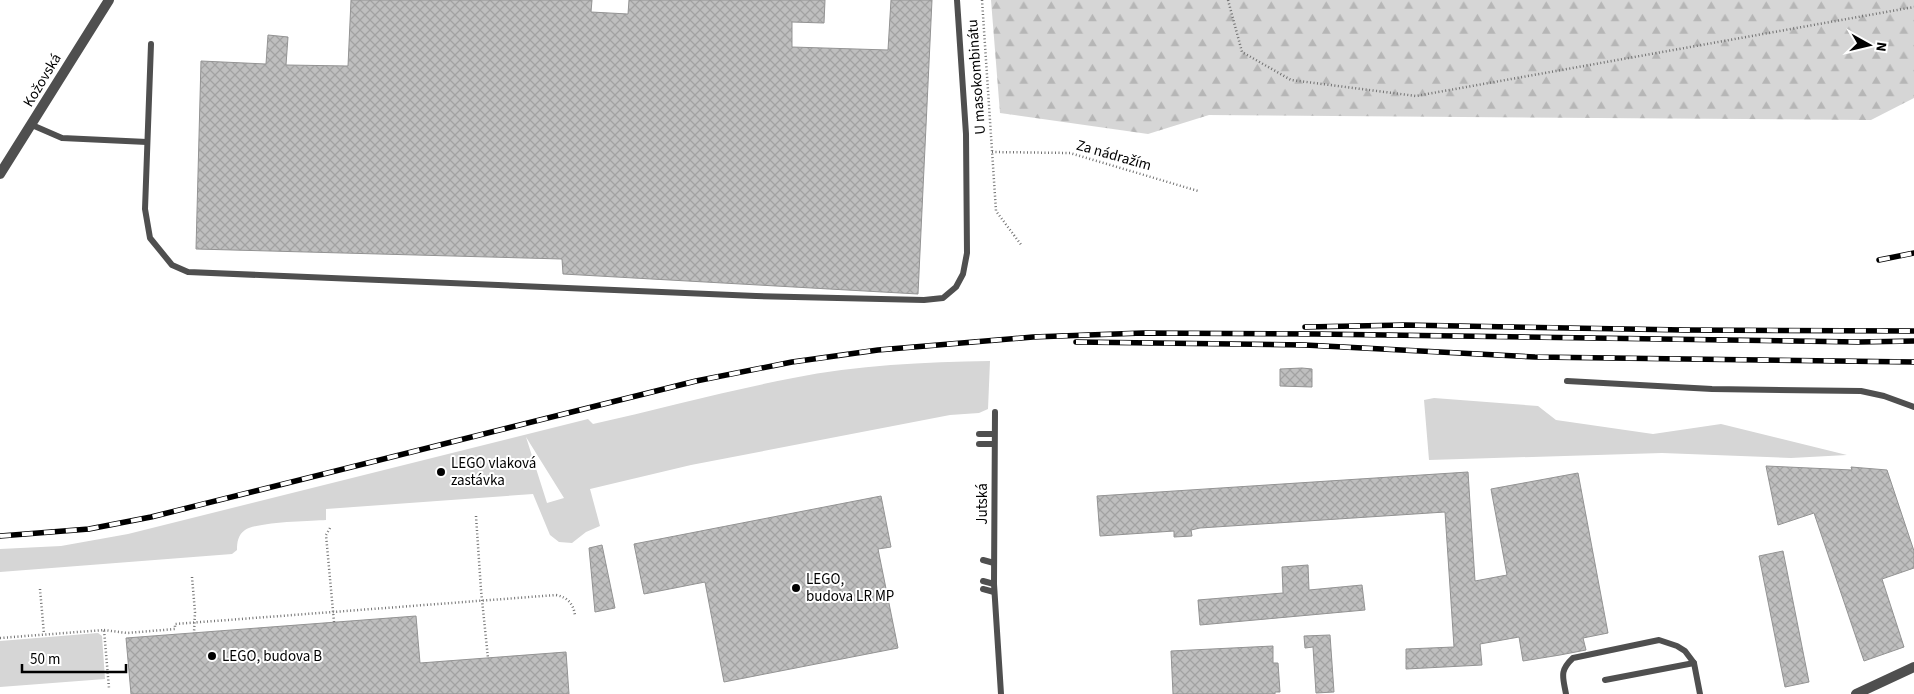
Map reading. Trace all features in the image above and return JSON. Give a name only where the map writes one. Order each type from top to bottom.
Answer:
[{"type":"street","name":"Kožovská","points":[[0,174],[109,0]]},
{"type":"street","points":[[1856,694],[1914,667]]},
{"type":"lane","points":[[151,44],[145,209],[150,238],[172,265],[188,272],[756,296],[924,300],[943,298],[956,287],[962,274],[967,253],[966,134],[957,0]]},
{"type":"lane","points":[[32,125],[62,138],[147,142]]},
{"type":"lane","points":[[1567,381],[1712,389],[1861,391],[1884,396],[1914,407]]},
{"type":"lane","name":"Jutská","points":[[995,412],[994,592],[1001,694]]},
{"type":"lane","points":[[979,434],[994,434]]},
{"type":"lane","points":[[979,444],[994,444]]},
{"type":"lane","points":[[983,560],[994,563]]},
{"type":"lane","points":[[983,581],[994,584]]},
{"type":"lane","points":[[983,589],[994,592]]},
{"type":"lane","points":[[1566,694],[1562,674],[1566,664],[1573,658],[1659,640],[1685,651],[1694,663],[1700,694]]},
{"type":"lane","points":[[1605,680],[1694,663]]},
{"type":"path","name":"U masokombinátu","points":[[982,0],[996,210],[1022,246]]},
{"type":"path","points":[[1228,0],[1242,52],[1291,80],[1416,96],[1914,7]]},
{"type":"path","name":"Za nádražím","points":[[992,152],[1070,152],[1198,191]]},
{"type":"path","points":[[476,516],[488,658]]},
{"type":"path","points":[[330,528],[326,535],[334,622]]},
{"type":"path","points":[[192,577],[194,633]]},
{"type":"path","points":[[40,589],[44,634]]},
{"type":"path","points":[[0,638],[104,630],[127,633],[175,629],[175,624],[195,622],[560,595],[574,608],[575,616]]},
{"type":"path","points":[[104,630],[109,688]]},
{"type":"green space","points":[[991,0],[1914,0],[1914,98],[1871,120],[1209,115],[1148,134],[1000,113]]},
{"type":"green space","points":[[990,361],[988,409],[979,413],[950,415],[691,465],[590,489],[600,526],[586,532],[572,543],[559,542],[550,535],[533,494],[326,509],[326,520],[296,521],[251,527],[241,534],[238,539],[237,550],[232,554],[0,572],[0,549],[61,546],[128,534],[588,419],[593,424],[793,378],[842,370],[916,363]],"holes":[[[526,437],[564,498],[547,503]]]},
{"type":"green space","points":[[1434,398],[1538,406],[1556,420],[1653,434],[1721,424],[1847,455],[1791,458],[1662,453],[1429,460],[1424,400]]},
{"type":"green space","points":[[98,633],[102,636],[105,679],[0,687],[0,641]]},
{"type":"building","points":[[351,0],[592,0],[591,12],[628,14],[629,0],[825,0],[824,23],[792,22],[792,47],[888,50],[891,0],[932,0],[918,294],[563,274],[562,259],[196,249],[201,61],[266,64],[268,35],[288,37],[286,65],[348,66]]},
{"type":"building","points":[[1280,369],[1312,369],[1312,387],[1280,386]]},
{"type":"building","points":[[1766,466],[1852,470],[1851,467],[1887,470],[1914,551],[1914,568],[1882,579],[1904,647],[1864,661],[1814,513],[1778,525]]},
{"type":"building","points":[[1468,472],[1475,581],[1507,575],[1491,489],[1578,473],[1608,633],[1583,638],[1586,650],[1523,661],[1519,637],[1480,644],[1482,665],[1406,669],[1406,649],[1454,647],[1445,512],[1200,528],[1191,530],[1192,536],[1174,537],[1174,531],[1100,536],[1097,496]]},
{"type":"building","name":"LEGO, budova LR MP","points":[[881,496],[891,547],[878,549],[898,648],[724,682],[705,582],[644,594],[634,544]]},
{"type":"building","points":[[602,545],[615,608],[595,612],[589,548]]},
{"type":"building","points":[[1783,551],[1809,682],[1785,687],[1759,556]]},
{"type":"building","points":[[1308,565],[1309,590],[1362,585],[1365,610],[1200,625],[1198,600],[1283,593],[1282,567]]},
{"type":"building","name":"LEGO, budova B","points":[[416,616],[420,663],[566,652],[569,694],[131,694],[126,638]]},
{"type":"building","points":[[1330,635],[1334,692],[1316,693],[1313,647],[1305,648],[1304,636]]},
{"type":"building","points":[[1273,646],[1273,663],[1278,663],[1280,692],[1275,692],[1275,694],[1173,694],[1171,651]]},
{"type":"railway","points":[[1879,260],[1914,253]]},
{"type":"railway","points":[[1305,327],[1405,325],[1684,330],[1914,331]]},
{"type":"railway","points":[[0,536],[89,529],[151,517],[696,381],[792,362],[878,350],[1033,337],[1143,333],[1859,342],[1914,341]]},
{"type":"railway","points":[[1076,342],[1305,345],[1535,357],[1914,362]]},
{"type":"place","name":"LEGO vlaková zastávka","points":[[441,472]]},
{"type":"place","name":"LEGO, budova LR MP","points":[[796,588]]},
{"type":"place","name":"LEGO, budova B","points":[[212,656]]}]
